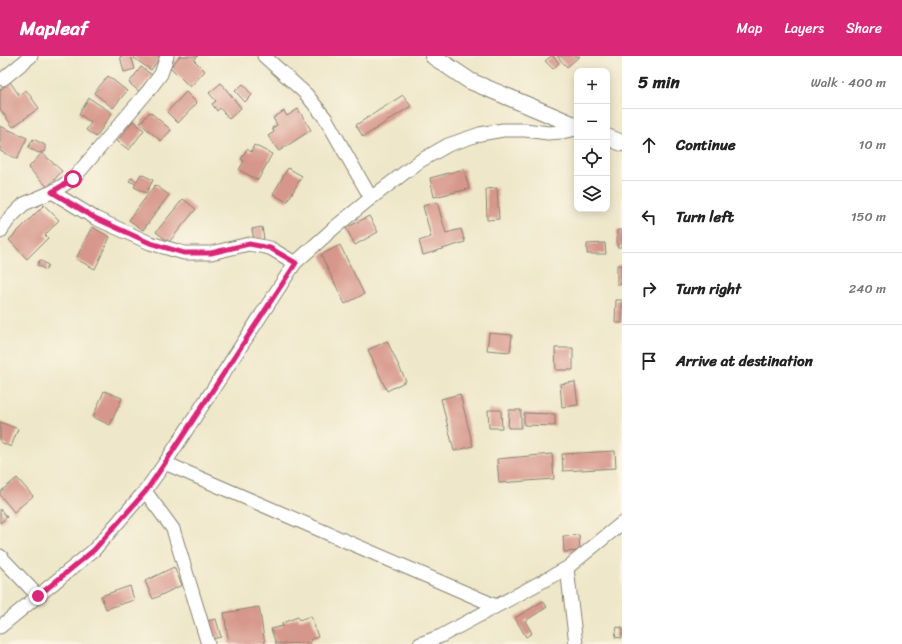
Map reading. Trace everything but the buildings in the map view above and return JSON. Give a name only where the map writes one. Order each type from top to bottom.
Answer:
[{"type":"street","points":[[3,79],[31,56]]},
{"type":"street","points":[[0,232],[9,219],[24,204],[52,192],[73,179],[149,90],[161,74],[167,56]]},
{"type":"street","points":[[264,56],[306,94],[326,119],[371,198]]},
{"type":"street","points":[[433,56],[470,81],[574,126]]},
{"type":"street","points":[[0,627],[94,550],[146,491],[296,263],[334,228],[420,161],[448,145],[480,134],[503,130],[525,130],[548,133],[562,132],[574,128]]},
{"type":"street","points":[[610,138],[622,143]]},
{"type":"street","points":[[52,192],[95,218],[150,243],[184,253],[211,253],[249,244],[270,248],[296,263]]},
{"type":"street","points":[[165,463],[496,606]]},
{"type":"street","points":[[146,491],[173,529],[208,644]]},
{"type":"street","points":[[420,644],[441,636],[567,568],[622,523]]},
{"type":"street","points":[[0,556],[38,596]]},
{"type":"street","points":[[567,568],[576,644]]},
{"type":"route","points":[[38,596],[94,550],[146,491],[296,263],[270,248],[249,244],[211,253],[184,253],[150,243],[95,218],[52,192],[73,179]]}]
